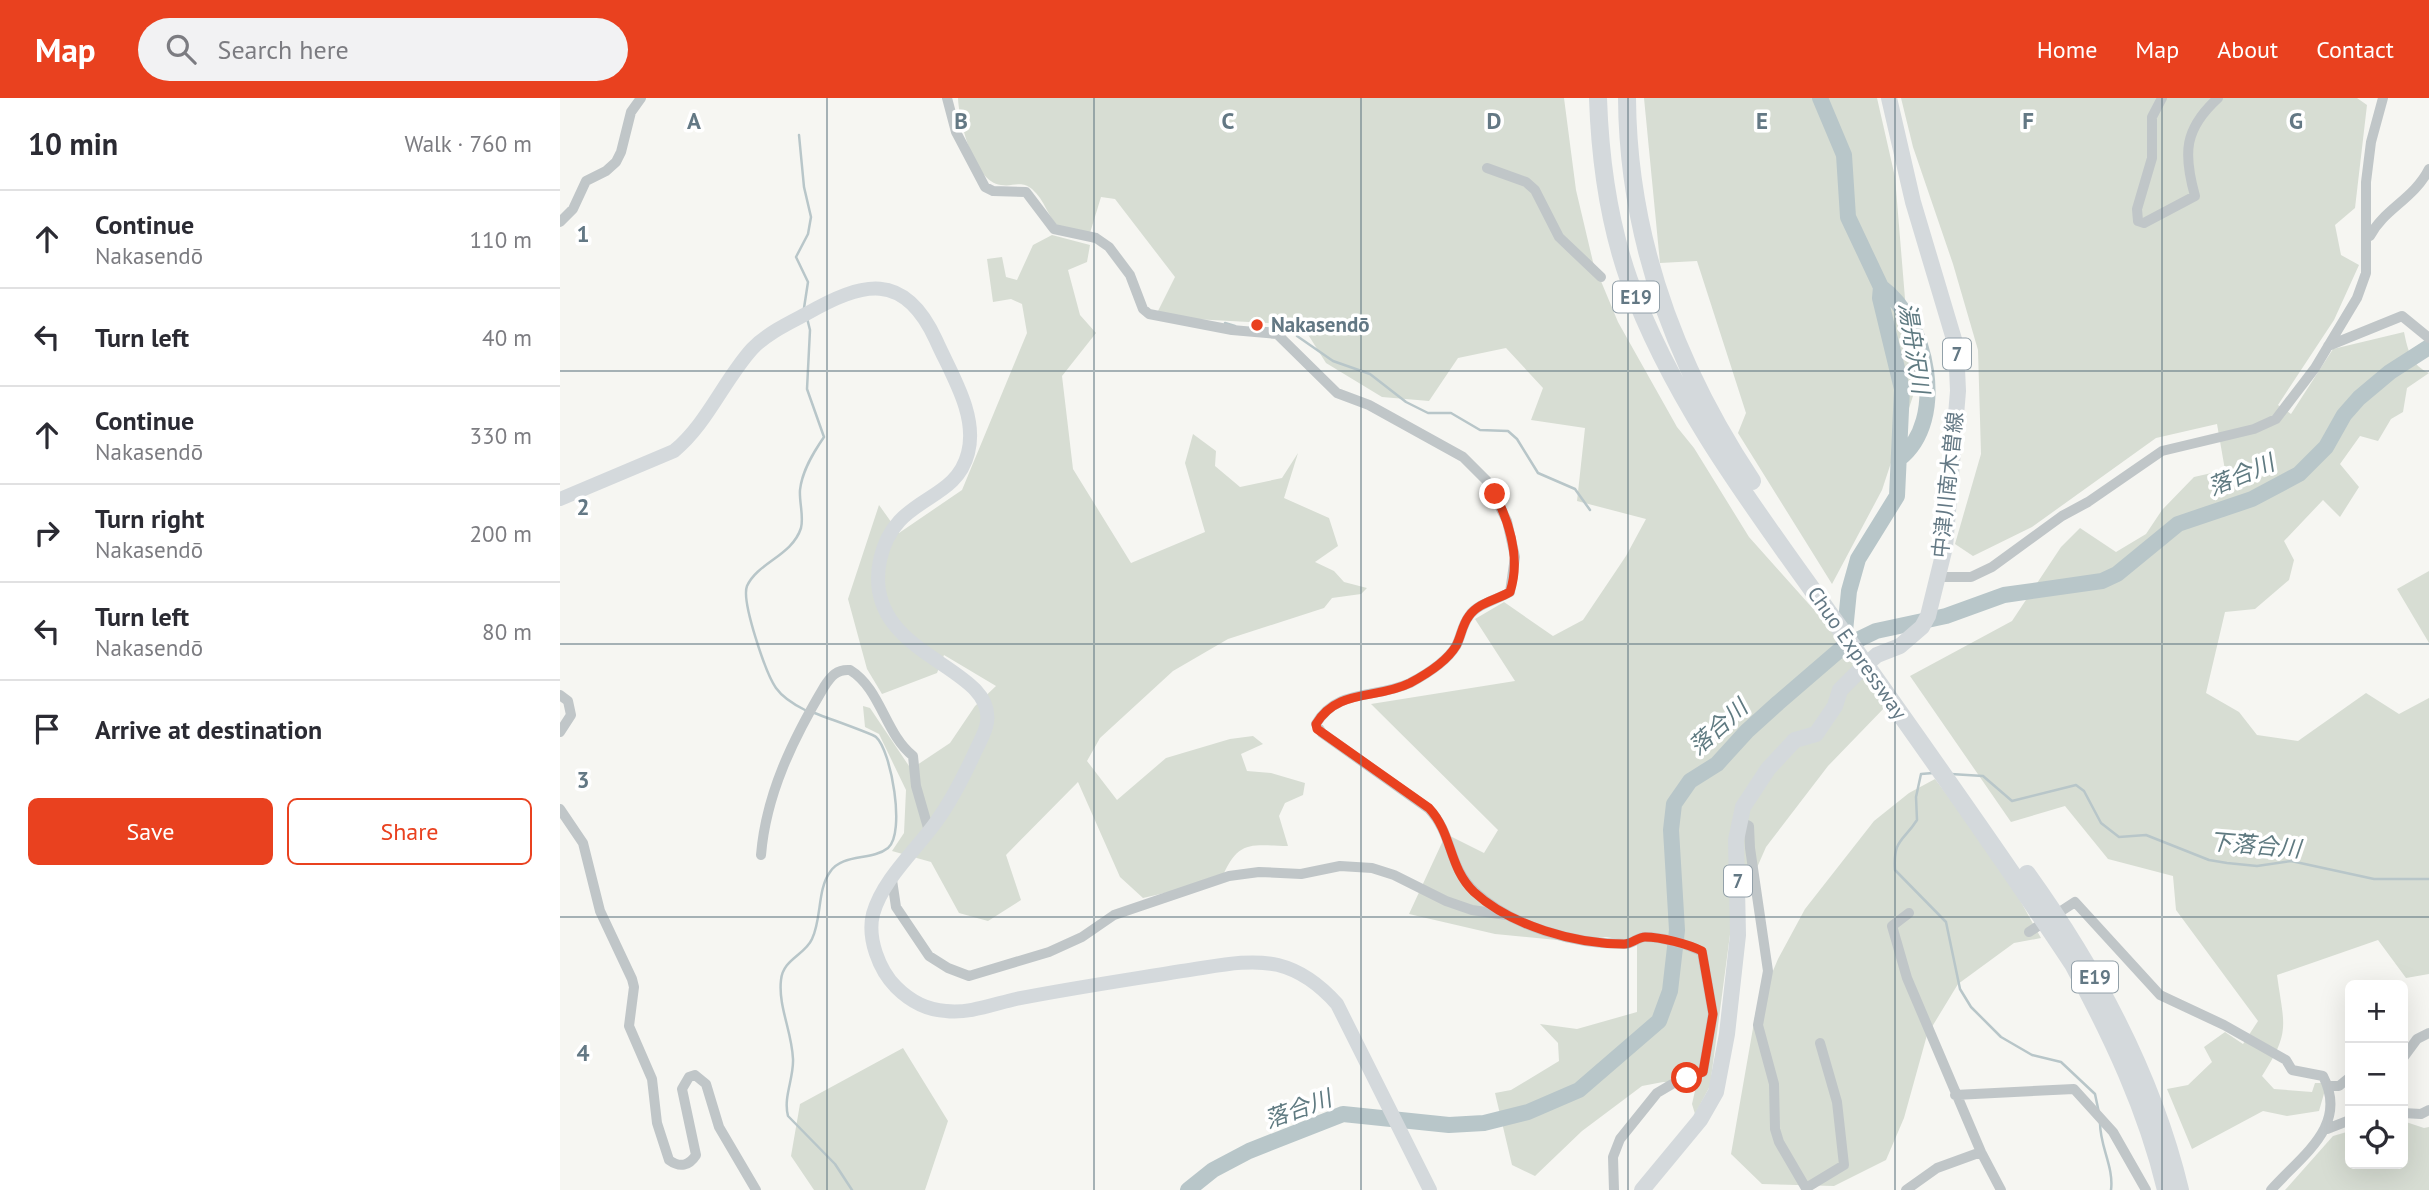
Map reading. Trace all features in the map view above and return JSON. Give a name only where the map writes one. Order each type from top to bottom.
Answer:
[{"type":"highway","name":"Chuo Expressway","points":[[1598,98],[1607,189],[1628,278],[1661,353],[1738,472],[1962,792],[2073,964],[2096,1007],[2135,1093],[2166,1190]]},
{"type":"highway","name":"Chuo Expressway","points":[[1627,98],[1633,187],[1650,272],[1663,311],[1696,386],[1738,472]]},
{"type":"highway","name":"Chuo Expressway","points":[[1962,792],[2064,926],[2108,999],[2147,1089],[2180,1190]]},
{"type":"main road","name":"中津川南木曽線","points":[[1642,1190],[1700,1120],[1709,1106],[1719,1079],[1738,935],[1736,840],[1739,821],[1754,788],[1796,740],[1816,734],[1835,706],[1840,690],[1877,655],[1900,646],[1925,621],[1945,547],[1958,391],[1956,346],[1913,202],[1889,98]]},
{"type":"street","points":[[560,222],[573,209],[586,180],[606,171],[616,162],[631,112],[641,98]]},
{"type":"street","points":[[947,98],[956,132],[985,187],[993,191],[1026,192],[1054,229],[1102,241],[1130,275],[1143,309],[1149,314],[1280,336],[1337,393],[1368,405],[1463,457],[1487,481],[1501,506],[1515,557],[1510,592],[1477,608],[1468,617],[1456,647],[1422,676],[1389,691],[1341,699],[1323,712],[1316,724],[1322,733],[1429,808],[1442,823],[1461,878],[1476,894],[1507,915]]},
{"type":"street","points":[[2162,98],[2152,117],[2152,158],[2137,209],[2138,221],[2144,222],[2195,196],[2188,172],[2189,136],[2207,108],[2218,98]]},
{"type":"street","points":[[1938,577],[1971,577],[1992,567],[2062,516],[2088,502],[2162,451],[2267,425],[2289,405],[2357,298],[2366,273],[2369,239],[2366,182],[2371,142],[2383,98]]},
{"type":"street","points":[[1488,168],[1526,182],[1535,190],[1559,237],[1601,277]]},
{"type":"street","points":[[2369,239],[2376,223],[2409,198],[2429,169]]},
{"type":"street","points":[[560,499],[674,450],[688,437],[749,353],[784,326],[848,292],[866,288],[889,291],[912,303],[929,325],[969,423],[968,453],[951,484],[904,515],[892,527],[879,569],[882,600],[897,630],[913,646],[976,691],[987,712],[986,727],[968,769],[929,831],[874,909],[874,947],[891,982],[907,997],[923,1006],[959,1012],[1120,981],[1222,965],[1265,963],[1296,972],[1326,992],[1337,1004],[1430,1190]]},
{"type":"street","points":[[2328,346],[2402,316],[2429,338]]},
{"type":"street","points":[[761,855],[769,803],[804,722],[832,676],[846,670],[859,677],[902,748],[915,762],[916,786],[929,831]]},
{"type":"street","points":[[560,695],[568,701],[571,715],[560,732]]},
{"type":"street","points":[[560,809],[583,843],[600,911],[632,979],[634,987],[629,1026],[652,1079],[657,1123],[669,1160],[680,1166],[687,1165],[696,1155],[697,1145],[682,1089],[689,1077],[695,1075],[706,1084],[719,1127],[756,1190]]},
{"type":"street","points":[[1739,821],[1749,826],[1751,835],[1751,859],[1768,971],[1758,1025],[1774,1084],[1775,1129],[1779,1142],[1806,1189],[1844,1165],[1846,1156],[1837,1102],[1820,1043]]},
{"type":"street","points":[[892,880],[897,907],[929,956],[948,968],[969,976],[1049,952],[1082,937],[1114,915],[1229,876],[1259,872],[1301,874],[1340,866],[1371,868],[1394,875],[1446,901],[1472,910],[1507,915],[1571,939],[1625,944],[1647,938],[1696,948],[1706,959],[1713,1014],[1703,1072],[1657,1093],[1620,1139],[1613,1157],[1614,1190]]},
{"type":"street","points":[[2029,932],[2075,902],[2160,995],[2224,1025],[2286,1060],[2292,1070],[2323,1076],[2332,1093],[2327,1129]]},
{"type":"street","points":[[1909,913],[1892,926],[1907,978],[1955,1095],[2001,1190]]},
{"type":"street","points":[[2408,1052],[2417,1040],[2429,1033]]},
{"type":"street","points":[[2328,1086],[2339,1086],[2345,1081]]},
{"type":"street","points":[[1955,1095],[2074,1089],[2113,1132],[2146,1190]]},
{"type":"street","points":[[2408,1113],[2421,1114],[2429,1110]]},
{"type":"street","points":[[2271,1190],[2327,1129],[2345,1122]]},
{"type":"street","points":[[1906,1190],[1937,1168],[1981,1152]]},
{"type":"shaded area","points":[[958,98],[1564,98],[1576,190],[1593,262],[1618,322],[1677,427],[1694,448],[1749,537],[1875,678],[1887,705],[1828,766],[1766,847],[1731,927],[1710,1086],[1695,1114],[1692,1104],[1697,1082],[1663,1082],[1642,1086],[1582,1131],[1535,1176],[1512,1165],[1495,1093],[1511,1090],[1559,1061],[1558,1043],[1540,1024],[1577,1029],[1637,1012],[1637,942],[1606,937],[1567,941],[1495,934],[1409,914],[1446,834],[1484,853],[1498,830],[1371,704],[1515,681],[1475,619],[1504,602],[1553,636],[1583,620],[1626,556],[1646,519],[1577,501],[1585,428],[1531,420],[1543,388],[1506,348],[1458,358],[1429,401],[1382,397],[1326,363],[1302,325],[1175,318],[1158,311],[1175,277],[1115,199],[1101,197],[1090,233],[1060,228],[1040,198],[1028,186],[1001,185],[991,181],[983,173],[965,135]]},
{"type":"shaded area","points":[[1644,98],[1877,98],[1895,177],[1913,396],[1882,490],[1832,584],[1738,433],[1746,413],[1697,261],[1660,263]]},
{"type":"shaded area","points":[[1901,98],[2357,98],[2367,105],[2355,208],[2335,225],[2341,255],[2359,265],[2334,320],[2278,405],[2291,414],[2333,349],[2404,332],[2414,362],[2429,373],[2407,388],[2403,412],[2391,419],[2378,441],[2360,436],[2340,464],[2359,487],[2340,517],[2323,500],[2284,541],[2294,560],[2289,580],[2255,609],[2225,612],[2206,693],[2239,712],[2257,735],[2298,741],[2366,693],[2399,714],[2429,698],[2429,974],[2406,978],[2378,940],[2277,975],[2283,1028],[2278,1048],[2262,1076],[2274,1089],[2312,1092],[2315,1083],[2322,1083],[2325,1090],[2319,1111],[2287,1116],[2263,1111],[2192,1149],[2167,1089],[2188,1085],[2212,1062],[2204,1047],[2225,1032],[2243,1044],[2258,1021],[2176,910],[2173,876],[2108,859],[2065,806],[2011,822],[1910,676],[2012,621],[2061,547],[2080,528],[2116,552],[2146,534],[2162,510],[2194,477],[2225,470],[2217,424],[2156,438],[2032,527],[1973,556],[1955,544],[1981,454],[1978,350],[1953,264],[1913,147]]},
{"type":"shaded area","points":[[1052,235],[1090,245],[1087,262],[1068,270],[1080,315],[1096,333],[1062,376],[1073,469],[1131,563],[1205,532],[1185,463],[1193,434],[1216,451],[1215,466],[1240,487],[1282,478],[1298,453],[1284,498],[1329,518],[1338,546],[1315,562],[1334,571],[1344,582],[1367,588],[1361,594],[1332,598],[1324,608],[1228,639],[1173,671],[1100,738],[1087,761],[1117,800],[1166,758],[1230,739],[1253,736],[1263,744],[1241,754],[1247,771],[1271,773],[1305,783],[1303,795],[1285,803],[1279,816],[1288,846],[1263,845],[1246,848],[1233,858],[1221,880],[1143,898],[1120,877],[1078,782],[1006,855],[1021,900],[988,921],[959,913],[931,862],[892,851],[904,833],[906,790],[879,734],[865,727],[863,706],[870,708],[911,769],[950,743],[975,706],[996,686],[944,655],[937,673],[882,694],[867,669],[848,599],[879,505],[899,533],[962,490],[1027,333],[1022,304],[1011,299],[993,302],[987,259],[1002,257],[1006,277],[1017,280],[1033,245]]},
{"type":"shaded area","points":[[2429,571],[2429,643],[2397,589]]},
{"type":"shaded area","points":[[1935,779],[2001,866],[2041,938],[2014,943],[1958,984],[1927,1035],[1904,1118],[1886,1160],[1834,1186],[1762,1184],[1731,1154],[1756,1011],[1778,959],[1805,909],[1874,821],[1909,793]]},
{"type":"shaded area","points":[[903,1048],[948,1121],[925,1190],[814,1190],[791,1156],[800,1104]]},
{"type":"shaded area","points":[[2408,1123],[2429,1127],[2429,1190],[2285,1190],[2333,1136],[2345,1132],[2345,1169],[2408,1169]]},
{"type":"waterway","name":"湯舟沢川","points":[[1820,98],[1844,155],[1848,217],[1881,287],[1880,298],[1902,389],[1897,496],[1858,559],[1849,591],[1844,641]]},
{"type":"waterway","points":[[799,135],[804,187],[811,217],[808,234],[796,257],[808,282],[804,308]]},
{"type":"waterway","name":"湯舟沢川","points":[[1881,287],[1897,302],[1910,322],[1926,371],[1924,420],[1914,442],[1899,459]]},
{"type":"waterway","points":[[805,710],[776,688],[761,654],[746,594],[752,578],[797,538],[802,523],[800,490],[803,476],[824,437],[807,389],[810,330],[807,318]]},
{"type":"waterway","points":[[1225,323],[1235,326]]},
{"type":"waterway","points":[[1259,328],[1280,329]]},
{"type":"waterway","points":[[1297,336],[1333,361],[1370,374],[1406,402],[1428,413],[1451,413],[1480,430],[1508,431],[1517,439],[1538,473],[1575,489],[1590,510]]},
{"type":"waterway","name":"落合川","points":[[1188,1190],[1213,1170],[1249,1151],[1343,1114],[1449,1125],[1484,1123],[1528,1112],[1579,1090],[1659,1021],[1670,991],[1677,930],[1671,830],[1674,804],[1690,781],[1717,764],[1747,731],[1778,703],[1843,647],[1876,631],[1946,616],[2004,595],[2102,581],[2117,574],[2178,524],[2252,499],[2299,474],[2326,447],[2344,415],[2359,398],[2390,372],[2429,347]]},
{"type":"waterway","points":[[812,712],[876,737],[887,758],[896,810],[896,826],[888,848],[874,855],[849,859],[835,866],[830,872],[823,887],[812,939],[786,967],[781,980],[781,1000],[793,1059],[787,1102],[788,1116],[835,1164],[852,1190]]},
{"type":"waterway","name":"下落合川","points":[[1933,773],[1921,774],[1916,797],[1917,820],[1897,846],[1895,870],[1946,922],[1960,989],[1971,1007],[2001,1037],[2032,1055],[2061,1062],[2095,1094],[2099,1113]]},
{"type":"waterway","name":"下落合川","points":[[1951,774],[1983,776],[2012,801],[2076,785],[2084,791],[2101,823],[2119,837],[2146,835],[2209,860],[2257,866],[2291,861],[2374,879],[2429,879]]},
{"type":"waterway","name":"下落合川","points":[[2100,1123],[2111,1173],[2111,1190]]},
{"type":"place","name":"Nakasendō","points":[[1257,325]]},
{"type":"route","points":[[1495,494],[1507,522],[1515,557],[1510,592],[1477,608],[1468,617],[1456,647],[1422,676],[1398,688],[1341,699],[1323,712],[1316,724],[1317,729],[1429,808],[1442,823],[1461,878],[1476,894],[1507,915],[1571,939],[1625,944],[1643,937],[1702,951],[1706,959],[1713,1014],[1703,1072],[1687,1078]]}]
